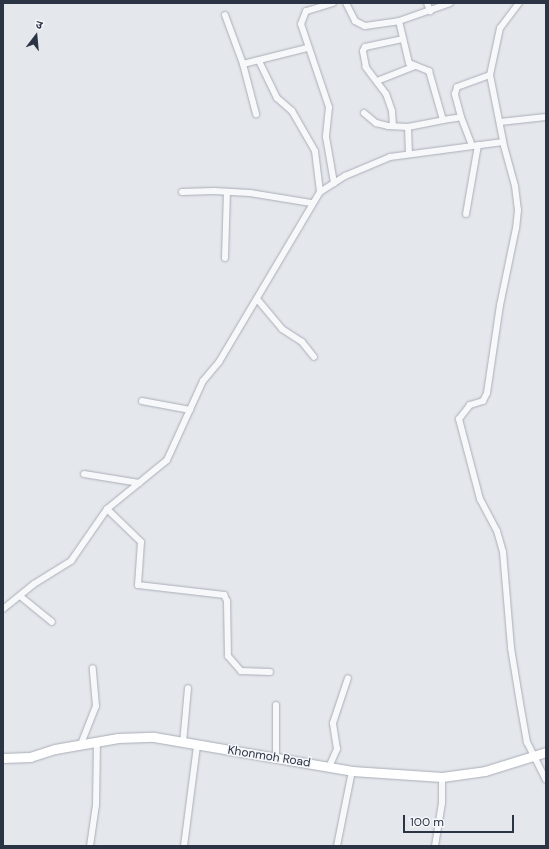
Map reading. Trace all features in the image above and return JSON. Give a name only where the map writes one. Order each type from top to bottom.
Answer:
[{"type":"main road","name":"Khonmoh Road","points":[[3,758],[30,757],[81,744],[154,738],[352,771],[442,777],[485,771],[546,752]]},
{"type":"street","points":[[333,3],[306,12],[303,15],[301,24],[307,48],[329,107],[326,137],[334,183]]},
{"type":"street","points":[[346,3],[355,21],[361,26],[399,21],[450,3]]},
{"type":"street","points":[[427,3],[430,11]]},
{"type":"street","points":[[518,3],[500,28],[490,75],[503,142],[517,197],[516,228],[500,305],[487,393],[483,401],[470,405],[459,419],[480,499],[497,531],[503,552],[511,648],[527,742],[546,780]]},
{"type":"street","points":[[225,15],[243,64],[256,114]]},
{"type":"street","points":[[399,21],[408,61],[430,73],[443,120]]},
{"type":"street","points":[[393,126],[391,106],[386,94],[366,67],[364,48],[402,39]]},
{"type":"street","points":[[243,64],[260,61],[307,48]]},
{"type":"street","points":[[260,61],[276,98],[292,111],[315,151],[320,192]]},
{"type":"street","points":[[377,81],[415,66]]},
{"type":"street","points":[[466,214],[475,145],[461,116],[455,94],[457,87],[490,75]]},
{"type":"street","points":[[364,113],[378,124],[393,126],[408,126],[461,116]]},
{"type":"street","points":[[500,122],[546,116]]},
{"type":"street","points":[[408,126],[409,154]]},
{"type":"street","points":[[3,609],[71,561],[107,509],[159,469],[173,451],[204,381],[219,362],[292,242],[312,203],[320,192],[362,168],[409,154],[503,142]]},
{"type":"street","points":[[182,192],[227,192],[312,203]]},
{"type":"street","points":[[225,258],[227,192]]},
{"type":"street","points":[[257,299],[282,329],[302,342],[314,357]]},
{"type":"street","points":[[142,401],[190,410]]},
{"type":"street","points":[[84,474],[139,483]]},
{"type":"street","points":[[107,509],[141,542],[138,585],[224,595],[227,601],[228,656],[241,671],[270,672]]},
{"type":"street","points":[[20,596],[52,622]]},
{"type":"street","points":[[81,744],[96,706],[93,668]]},
{"type":"street","points":[[329,767],[337,747],[333,722],[348,678]]},
{"type":"street","points":[[183,743],[188,688]]},
{"type":"street","points":[[276,705],[276,758]]},
{"type":"street","points":[[90,846],[96,805],[97,742]]},
{"type":"street","points":[[184,846],[197,746]]},
{"type":"street","points":[[337,846],[352,771]]},
{"type":"street","points":[[435,846],[442,803],[442,777]]}]
